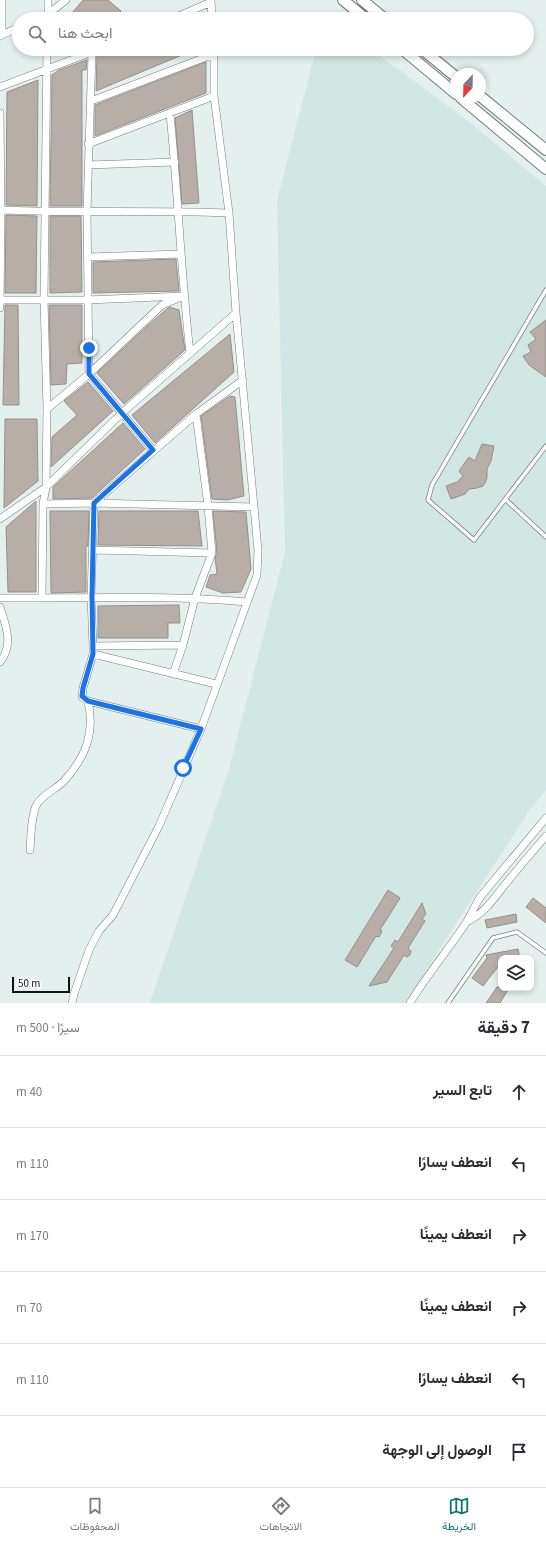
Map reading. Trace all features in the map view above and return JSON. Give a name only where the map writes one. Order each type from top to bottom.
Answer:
[{"type":"main road","points":[[343,0],[358,12]]},
{"type":"main road","points":[[362,0],[377,12]]},
{"type":"main road","points":[[410,56],[450,89]]},
{"type":"main road","points":[[430,56],[450,72]]},
{"type":"main road","points":[[486,101],[546,150]]},
{"type":"main road","points":[[468,104],[546,169]]},
{"type":"street","points":[[2,0],[1,35],[12,30]]},
{"type":"street","points":[[48,0],[48,12]]},
{"type":"street","points":[[52,12],[66,0]]},
{"type":"street","points":[[187,12],[211,1],[212,12]]},
{"type":"street","points":[[42,598],[43,504],[46,487],[47,409],[44,299],[47,56]]},
{"type":"street","points":[[0,87],[84,56]]},
{"type":"street","points":[[92,56],[87,211],[89,374],[123,412],[153,450]]},
{"type":"street","points":[[91,101],[202,56]]},
{"type":"street","points":[[72,1003],[89,950],[99,931],[113,915],[156,833],[201,729],[256,575],[258,550],[236,313],[229,213],[214,96],[214,56]]},
{"type":"street","points":[[88,144],[214,96]]},
{"type":"street","points":[[0,113],[2,210],[0,308]]},
{"type":"street","points":[[170,114],[175,162],[183,296],[190,353]]},
{"type":"street","points":[[88,165],[175,162]]},
{"type":"street","points":[[2,210],[46,212],[178,211],[229,213]]},
{"type":"street","points":[[87,257],[181,254]]},
{"type":"street","points":[[0,300],[87,300],[183,296]]},
{"type":"street","points":[[47,409],[89,374],[162,305],[183,296]]},
{"type":"street","points":[[0,519],[46,487],[123,412],[236,313]]},
{"type":"street","points":[[201,729],[84,699],[82,693],[93,654],[92,597],[94,503],[196,414],[243,380]]},
{"type":"street","points":[[173,674],[183,645],[195,598],[212,553],[208,506],[196,414]]},
{"type":"street","points":[[43,504],[94,503],[254,507]]},
{"type":"street","points":[[94,550],[212,553]]},
{"type":"street","points":[[0,598],[195,598],[247,602]]},
{"type":"street","points":[[0,607],[8,632],[6,653],[0,662]]},
{"type":"street","points":[[93,646],[183,645]]},
{"type":"street","points":[[93,654],[216,684]]},
{"type":"street","points":[[30,850],[37,804],[65,780],[79,760],[86,746],[91,732],[92,722],[88,701]]},
{"type":"street","points":[[410,1003],[467,922],[481,896],[546,818]]},
{"type":"street","points":[[467,922],[480,915],[489,906],[546,836]]},
{"type":"lane","points":[[546,290],[432,485],[428,500],[474,540],[546,446]]},
{"type":"lane","points":[[505,499],[546,537]]},
{"type":"lane","points":[[448,1003],[493,938],[517,932],[546,953]]},
{"type":"shaded area","points":[[314,56],[380,56],[472,124],[546,186],[546,790],[529,811],[405,1003],[150,1003],[229,769],[285,552],[277,201]]},
{"type":"building","points":[[83,0],[108,0],[121,11],[120,12],[73,12]]},
{"type":"building","points":[[97,56],[179,56],[96,91]]},
{"type":"building","points":[[87,60],[86,70],[82,70],[82,206],[50,206],[52,75],[59,70]]},
{"type":"building","points":[[206,62],[206,93],[95,136],[95,105]]},
{"type":"building","points":[[38,80],[37,206],[6,205],[7,92]]},
{"type":"building","points":[[192,110],[199,203],[182,204],[175,118]]},
{"type":"building","points":[[6,215],[37,216],[36,293],[5,293]]},
{"type":"building","points":[[50,216],[81,216],[82,292],[50,293]]},
{"type":"building","points":[[176,259],[179,291],[93,293],[93,262]]},
{"type":"building","points":[[5,305],[18,305],[19,405],[3,405]]},
{"type":"building","points":[[49,305],[82,305],[82,363],[67,364],[66,384],[51,385]]},
{"type":"building","points":[[169,307],[179,310],[185,350],[124,404],[97,373]]},
{"type":"building","points":[[546,320],[546,377],[529,365],[523,356],[531,352],[528,345],[536,339],[530,332]]},
{"type":"building","points":[[230,334],[234,372],[155,443],[132,415]]},
{"type":"building","points":[[88,382],[113,411],[51,467],[52,437],[77,415],[64,401]]},
{"type":"building","points":[[230,396],[235,397],[244,496],[227,500],[212,499],[201,416]]},
{"type":"building","points":[[5,419],[37,419],[38,481],[4,508]]},
{"type":"building","points":[[123,423],[145,449],[92,498],[53,499],[53,487]]},
{"type":"building","points":[[482,444],[494,446],[491,461],[487,469],[487,478],[485,483],[483,486],[469,489],[465,494],[451,499],[446,486],[457,482],[463,476],[459,471],[469,457],[475,461]]},
{"type":"building","points":[[36,501],[36,592],[8,592],[6,527]]},
{"type":"building","points":[[50,511],[89,511],[88,546],[86,546],[86,592],[51,593]]},
{"type":"building","points":[[99,511],[198,511],[202,546],[98,545]]},
{"type":"building","points":[[213,511],[246,512],[251,569],[241,592],[223,593],[206,587],[210,575],[217,574],[215,558],[217,553]]},
{"type":"building","points":[[179,605],[180,623],[168,623],[168,638],[98,638],[98,606]]},
{"type":"building","points":[[388,890],[400,898],[380,930],[382,931],[379,937],[376,936],[357,967],[345,960]]},
{"type":"building","points":[[533,898],[546,908],[546,923],[526,907]]},
{"type":"building","points":[[422,903],[426,914],[422,919],[425,921],[408,948],[411,951],[410,955],[407,957],[404,955],[387,982],[369,986],[394,948],[391,946],[395,940],[398,942]]},
{"type":"building","points":[[516,914],[517,922],[487,928],[485,920]]},
{"type":"building","points":[[518,949],[519,955],[498,955],[498,967],[483,986],[472,978],[487,958],[486,955]]},
{"type":"building","points":[[497,987],[498,991],[507,991],[500,1003],[486,1003]]},
{"type":"route","points":[[89,348],[89,374],[123,412],[153,450],[94,503],[92,597],[93,654],[82,696],[88,701],[201,729],[183,768]]}]
